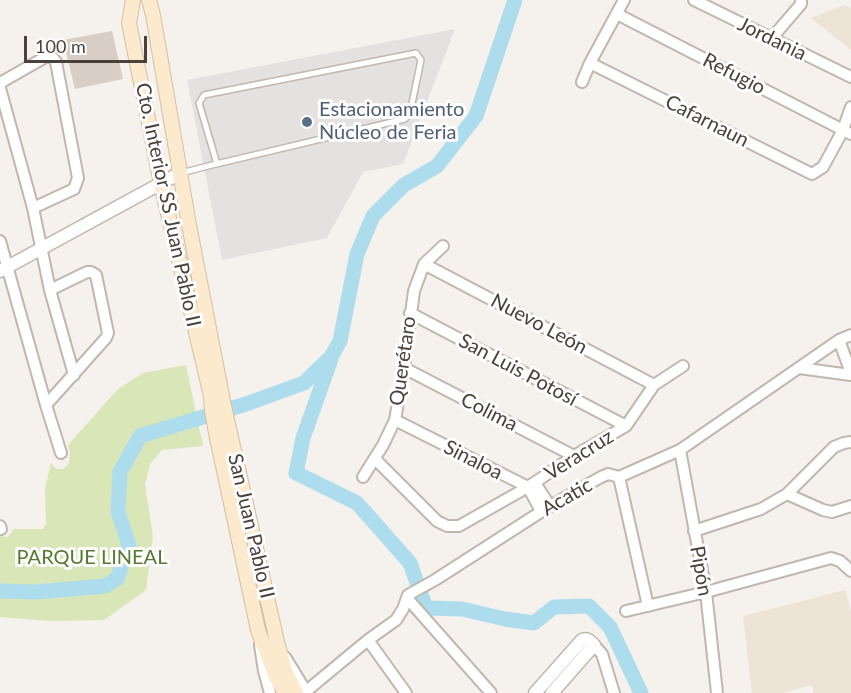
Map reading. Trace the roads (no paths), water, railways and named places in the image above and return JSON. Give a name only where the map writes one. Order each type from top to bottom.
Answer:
[{"type":"main road","name":"Cto. Interior SS Juan Pablo II","points":[[133,0],[129,22],[161,184],[211,396],[218,408]]},
{"type":"main road","name":"Cto. Interior SS Juan Pablo II","points":[[149,0],[218,408]]},
{"type":"main road","name":"San Juan Pablo II","points":[[218,408],[258,630],[276,677],[285,693]]},
{"type":"main road","name":"San Juan Pablo II","points":[[223,432],[285,671],[303,693]]},
{"type":"street","points":[[582,82],[624,0]]},
{"type":"street","name":"Jordania","points":[[694,0],[851,77]]},
{"type":"street","points":[[771,39],[801,2]]},
{"type":"street","name":"Refugio","points":[[617,14],[847,132]]},
{"type":"street","points":[[0,82],[49,55],[56,62],[78,178],[74,189],[33,208]]},
{"type":"street","name":"Cafarnaun","points":[[590,63],[812,174],[823,167],[847,132]]},
{"type":"street","points":[[0,88],[33,208],[50,290],[74,375]]},
{"type":"street","points":[[847,132],[851,107]]},
{"type":"street","points":[[3,270],[180,173]]},
{"type":"street","points":[[0,241],[3,270],[61,453]]},
{"type":"street","name":"Querétaro","points":[[363,477],[388,437],[395,420],[405,368],[414,291],[424,264],[443,246]]},
{"type":"street","name":"Nuevo León","points":[[424,264],[654,385]]},
{"type":"street","points":[[46,405],[108,333],[96,275],[87,272],[50,290]]},
{"type":"street","name":"San Luis Potosí","points":[[410,313],[626,426]]},
{"type":"street","name":"Acatic","points":[[303,693],[396,620],[408,597],[546,509],[601,477],[608,474],[619,477],[680,450],[839,340],[851,336]]},
{"type":"street","points":[[798,368],[851,374],[839,340]]},
{"type":"street","name":"Veracruz","points":[[375,459],[436,521],[447,526],[459,526],[531,485],[574,456],[626,426],[654,385],[683,366]]},
{"type":"street","name":"Colima","points":[[405,368],[574,456]]},
{"type":"street","name":"Sinaloa","points":[[395,420],[531,485]]},
{"type":"street","points":[[694,531],[761,509],[787,494],[834,447],[851,442]]},
{"type":"street","name":"Pipón","points":[[680,450],[706,592],[717,693]]},
{"type":"street","points":[[619,477],[648,606]]},
{"type":"street","points":[[531,485],[546,509]]},
{"type":"street","points":[[787,494],[832,512],[851,506]]},
{"type":"street","points":[[626,611],[831,558],[840,561],[851,571]]},
{"type":"street","points":[[408,597],[491,693]]},
{"type":"street","name":"San Juan Pablo II","points":[[258,630],[270,693]]},
{"type":"street","points":[[368,640],[406,693]]},
{"type":"street","points":[[535,693],[582,640],[589,640],[602,654],[614,693]]},
{"type":"street","points":[[552,693],[594,645]]},
{"type":"street","points":[[261,653],[264,669],[276,693]]},
{"type":"lane","points":[[180,173],[405,119],[410,113],[421,60],[416,53],[204,95],[199,103],[217,164]]},
{"type":"waterway","points":[[0,591],[36,592],[105,586],[117,579],[129,545],[118,512],[120,472],[140,436],[246,404],[304,383],[331,357],[340,341],[357,254],[373,216],[404,185],[437,166],[476,116],[515,0]]},
{"type":"waterway","points":[[331,359],[303,438],[296,473],[357,503],[410,563],[426,608],[462,609],[534,623],[554,607],[589,606],[610,627],[641,693]]},
{"type":"place","name":"Estacionamiento Núcleo de Feria","points":[[307,122]]},
{"type":"park label","name":"PARQUE LINEAL","points":[[92,558]]}]
